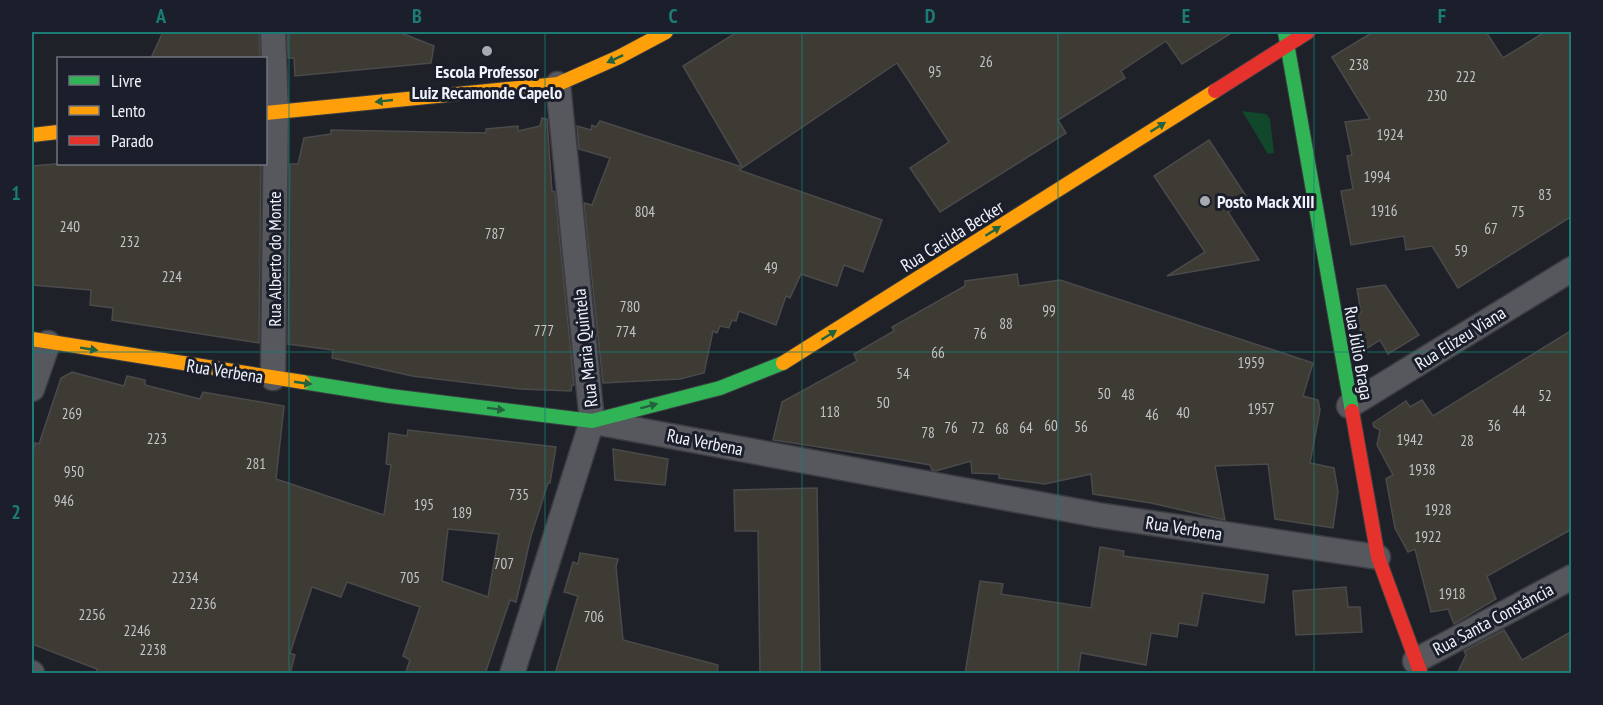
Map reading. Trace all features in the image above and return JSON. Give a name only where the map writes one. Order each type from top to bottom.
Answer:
[{"type":"main road","points":[[271,113],[558,84],[620,57],[666,32]]},
{"type":"main road","name":"Rua Cacilda Becker","points":[[592,421],[720,388],[787,362],[1286,38],[1308,32]]},
{"type":"main road","name":"Rua Júlio Braga","points":[[1286,38],[1377,557],[1418,667]]},
{"type":"main road","points":[[32,135],[57,132]]},
{"type":"main road","name":"Rua Verbena","points":[[40,341],[273,378],[592,421]]},
{"type":"street","name":"Rua Alberto do Monte","points":[[273,32],[271,113],[273,378]]},
{"type":"street","name":"Rua Maria Quintela","points":[[512,674],[592,421],[558,84]]},
{"type":"street","name":"Rua Elizeu Viana","points":[[1349,406],[1572,269]]},
{"type":"street","points":[[32,389],[40,341]]},
{"type":"street","name":"Rua Verbena","points":[[592,421],[1098,515],[1377,557]]},
{"type":"street","name":"Rua Santa Constância","points":[[1418,667],[1572,577]]},
{"type":"green space","points":[[1242,111],[1266,114],[1270,119],[1274,153],[1268,154]]},
{"type":"building","points":[[163,32],[259,32],[260,57],[151,57]]},
{"type":"building","points":[[287,32],[399,32],[434,46],[431,63],[295,76],[294,58],[288,58]]},
{"type":"building","points":[[737,32],[1233,32],[1182,64],[1166,41],[1121,71],[1125,78],[1058,120],[1066,133],[940,212],[910,168],[949,142],[897,63],[739,170],[882,220],[863,272],[844,265],[837,286],[801,274],[790,298],[786,296],[776,325],[739,311],[736,321],[732,320],[729,328],[720,326],[717,333],[713,331],[704,373],[680,379],[603,383],[584,203],[592,205],[610,158],[579,149],[577,126],[591,130],[592,125],[596,127],[600,121],[742,167],[683,66]]},
{"type":"building","points":[[1373,32],[1486,32],[1503,58],[1545,32],[1572,32],[1572,216],[1458,288],[1432,246],[1406,250],[1404,236],[1351,245],[1341,191],[1353,189],[1347,156],[1352,155],[1345,122],[1370,119],[1332,57]]},
{"type":"building","points":[[542,118],[547,119],[552,191],[555,192],[574,385],[571,391],[520,389],[412,376],[332,358],[333,350],[288,344],[290,164],[298,164],[304,138],[331,134],[331,130],[486,133],[486,129],[518,126],[518,131],[540,126]]},
{"type":"building","points":[[1209,140],[1248,199],[1228,212],[1259,260],[1167,276],[1205,252],[1154,176]]},
{"type":"building","points":[[56,164],[261,165],[259,343],[112,320],[113,308],[90,305],[91,290],[32,285],[32,166]]},
{"type":"building","points":[[1017,274],[1019,286],[1060,280],[1313,363],[1303,396],[1318,400],[1320,410],[1310,463],[1334,468],[1338,492],[1333,528],[1275,519],[1268,464],[1215,466],[1225,520],[1151,503],[1093,494],[1091,474],[1045,484],[999,478],[999,474],[972,473],[971,461],[936,471],[932,470],[930,465],[773,440],[782,402],[857,361],[854,354],[894,331],[892,327],[965,286],[965,281]]},
{"type":"building","points":[[1385,285],[1419,335],[1388,354],[1380,340],[1364,350],[1357,314],[1361,312],[1357,289]]},
{"type":"building","points":[[1572,330],[1572,529],[1487,576],[1496,599],[1454,624],[1448,609],[1431,612],[1415,549],[1408,552],[1395,528],[1386,479],[1393,475],[1377,445],[1380,430],[1374,427],[1373,423],[1406,401],[1410,407],[1422,400],[1433,416]]},
{"type":"building","points":[[72,372],[124,386],[127,376],[145,380],[145,385],[200,399],[203,392],[284,406],[276,479],[384,515],[391,465],[386,464],[389,433],[407,436],[408,430],[556,447],[550,483],[548,483],[531,536],[516,602],[510,600],[485,674],[405,674],[410,660],[403,656],[420,607],[347,582],[341,597],[312,587],[290,653],[295,655],[290,674],[96,674],[97,669],[32,644],[32,455],[35,443],[39,444],[61,378]],"holes":[[[448,529],[499,534],[488,597],[442,581]]]},
{"type":"building","points":[[613,449],[668,459],[665,485],[615,480]]},
{"type":"building","points":[[817,488],[820,674],[760,674],[758,531],[735,531],[734,490]]},
{"type":"building","points":[[1100,547],[1124,551],[1123,556],[1268,575],[1264,603],[1203,593],[1197,626],[1179,623],[1177,637],[1151,633],[1146,665],[1081,653],[1078,674],[965,674],[980,581],[1003,584],[1001,594],[1091,608]]},
{"type":"building","points":[[580,553],[618,559],[616,567],[623,640],[718,665],[717,674],[555,674],[578,596],[564,592],[573,562],[578,564]]},
{"type":"building","points":[[1346,587],[1348,607],[1360,607],[1362,632],[1296,635],[1293,591]]},
{"type":"building","points":[[1504,630],[1522,660],[1572,631],[1572,674],[1457,674],[1466,655],[1464,651]]},
{"type":"traffic: fast","points":[[1285,32],[1352,411]]},
{"type":"traffic: fast","points":[[303,382],[390,396],[592,421],[720,388],[783,363]]},
{"type":"traffic: slow","points":[[267,113],[558,84],[619,57],[666,32]]},
{"type":"traffic: slow","points":[[783,363],[1215,91]]},
{"type":"traffic: slow","points":[[32,135],[57,132]]},
{"type":"traffic: slow","points":[[32,339],[303,382]]},
{"type":"traffic: jam","points":[[1215,91],[1308,32]]},
{"type":"traffic: jam","points":[[1352,411],[1378,557],[1421,674]]},
{"type":"place","name":"Escola Professor Luiz Recamonde Capelo","points":[[487,51]]},
{"type":"place","name":"Posto Mack XIII","points":[[1205,201]]}]
